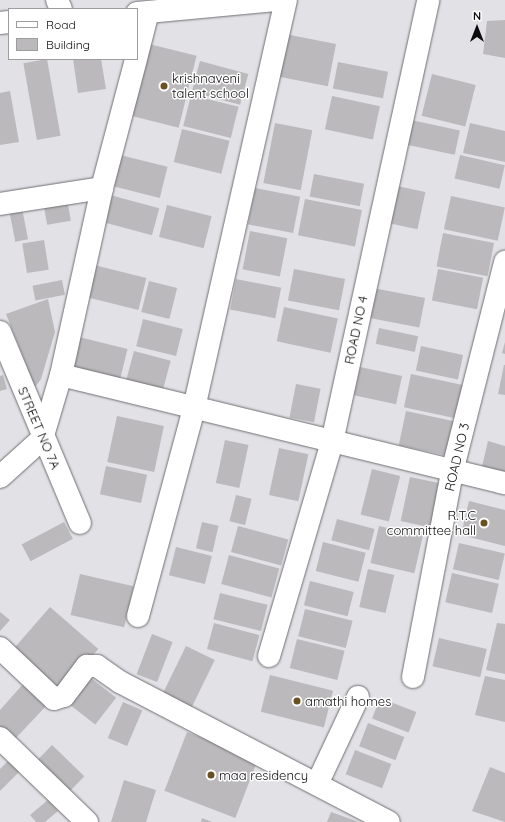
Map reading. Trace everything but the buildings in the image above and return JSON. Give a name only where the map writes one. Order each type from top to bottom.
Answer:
[{"type":"street","points":[[138,48],[143,12],[186,4],[278,0]]},
{"type":"street","points":[[138,616],[194,408],[286,0]]},
{"type":"street","name":"ROAD NO 4","points":[[269,656],[332,442],[428,0]]},
{"type":"street","points":[[0,477],[42,438],[61,375],[102,188],[136,60]]},
{"type":"street","points":[[0,204],[102,188]]},
{"type":"street","name":"ROAD NO 3","points":[[413,677],[452,472],[505,262]]},
{"type":"street","name":"STREET NO 7A","points":[[0,332],[42,438],[80,524]]},
{"type":"street","points":[[61,375],[452,472],[505,483]]},
{"type":"street","points":[[0,648],[54,699],[64,696],[87,666],[97,666],[120,682],[318,782],[389,822]]},
{"type":"street","points":[[318,782],[358,697]]},
{"type":"street","points":[[0,738],[87,822]]},
{"type":"place","name":"krishnaveni talent school","points":[[164,86]]},
{"type":"place","name":"R.T.C committee hall","points":[[484,523]]},
{"type":"place","name":"amathi homes","points":[[297,701]]},
{"type":"place","name":"maa residency","points":[[211,775]]}]
